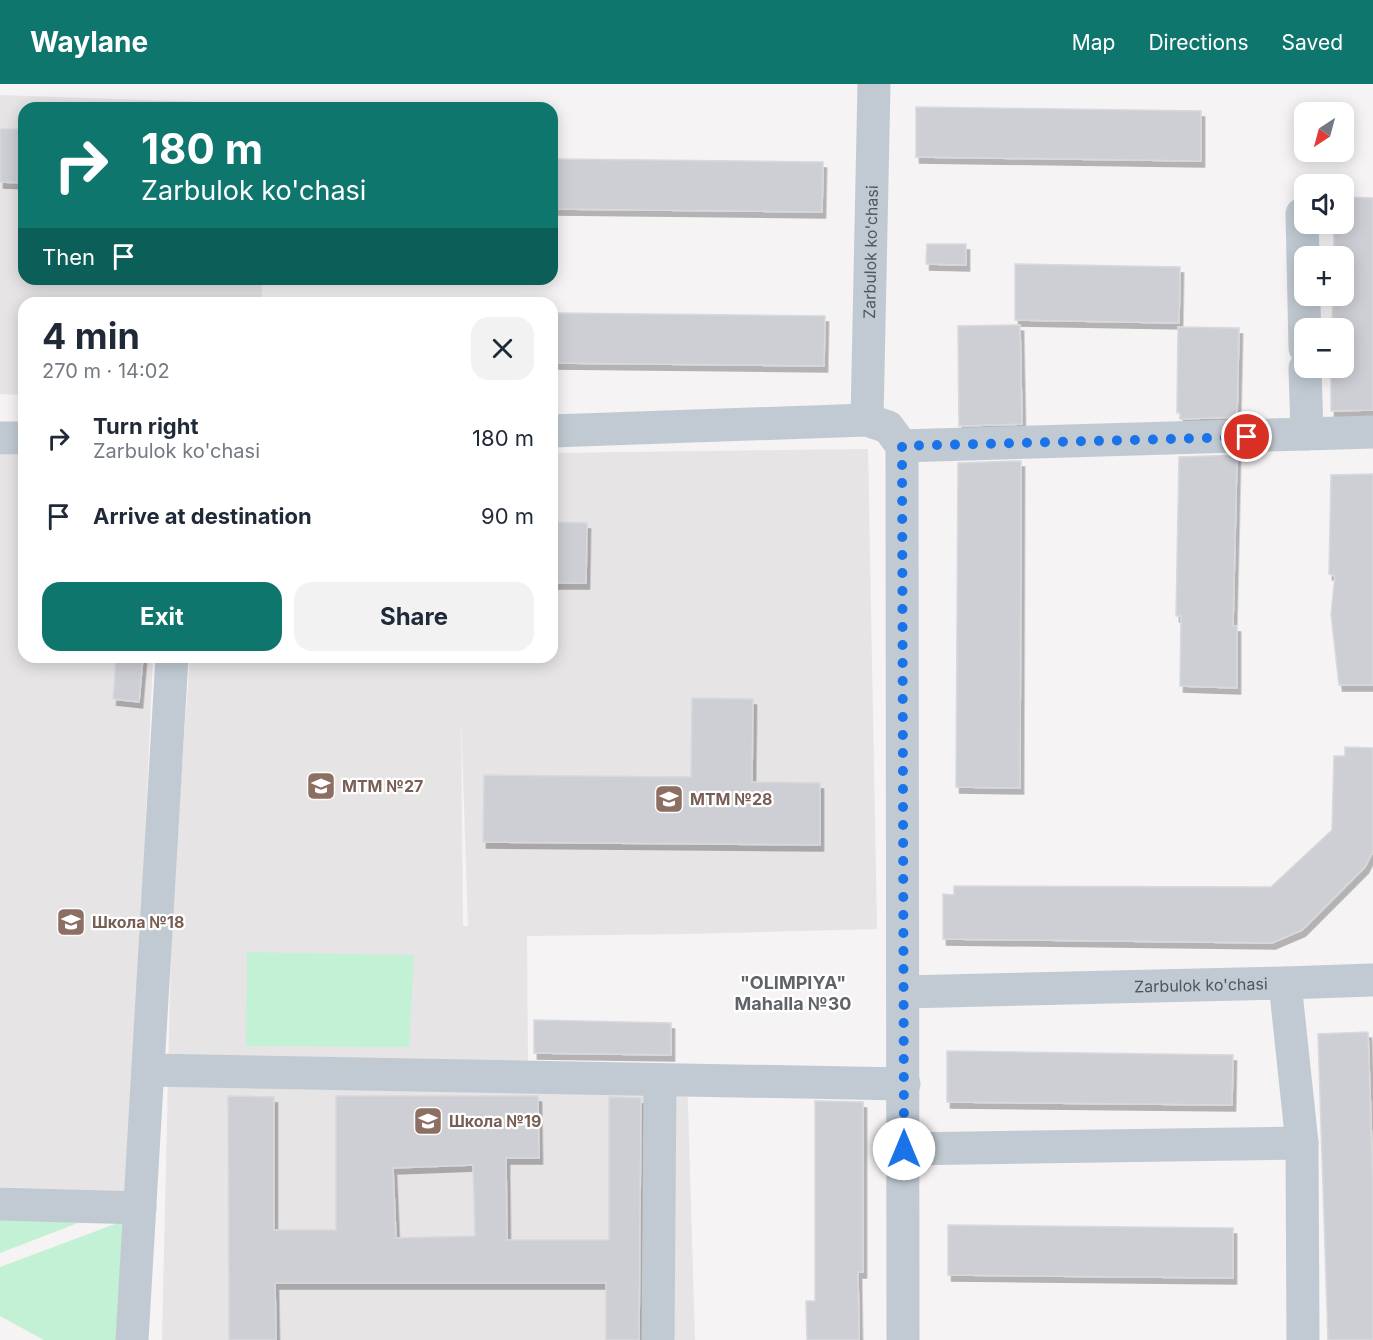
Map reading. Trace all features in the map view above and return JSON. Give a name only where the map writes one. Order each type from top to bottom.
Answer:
[{"type":"street","name":"Zarbulok ko'chasi","points":[[867,420],[874,84]]},
{"type":"street","points":[[1302,234],[1304,318]]},
{"type":"street","points":[[1305,378],[1307,434]]},
{"type":"street","points":[[558,431],[867,420],[888,427],[902,446],[903,1340]]},
{"type":"street","points":[[902,446],[1373,432]]},
{"type":"street","points":[[0,438],[18,438]]},
{"type":"street","points":[[132,1340],[172,663]]},
{"type":"street","points":[[1285,983],[1373,980]]},
{"type":"street","name":"Zarbulok ko'chasi","points":[[903,992],[1285,983],[1302,1143],[1303,1340]]},
{"type":"street","points":[[148,1070],[904,1084]]},
{"type":"street","points":[[658,1340],[660,1080]]},
{"type":"street","points":[[904,1149],[1302,1143]]},
{"type":"street","points":[[0,1204],[140,1208]]},
{"type":"shaded area","points":[[0,95],[203,102],[18,102],[18,285],[262,285],[262,297],[18,297],[18,395],[0,394]]},
{"type":"shaded area","points":[[868,449],[877,929],[527,936],[528,1073],[687,1073],[695,1340],[162,1340],[172,903],[190,663],[558,663],[558,453]],"holes":[[[461,714],[468,926],[463,926]]]},
{"type":"shaded area","name":"Школа №18","points":[[0,455],[18,455],[18,663],[153,663],[129,1192],[0,1187]]},
{"type":"green space","points":[[247,952],[414,955],[409,1047],[246,1046]]},
{"type":"green space","points":[[0,1207],[104,1213],[0,1253]]},
{"type":"green space","points":[[123,1221],[116,1340],[44,1340],[0,1316],[0,1267]]},
{"type":"building","points":[[916,107],[1201,111],[1201,161],[916,157]]},
{"type":"building","points":[[0,129],[18,129],[18,183],[0,182]]},
{"type":"building","points":[[558,159],[823,162],[822,212],[558,209]]},
{"type":"building","points":[[1354,197],[1373,198],[1373,410],[1331,411],[1331,378],[1354,378],[1354,318],[1332,318],[1333,306],[1354,306],[1354,246],[1334,246],[1334,234],[1354,234]]},
{"type":"building","points":[[927,244],[966,244],[966,265],[926,264]]},
{"type":"building","points":[[1015,264],[1180,267],[1179,323],[1015,320]]},
{"type":"building","points":[[558,313],[825,316],[824,366],[558,363]]},
{"type":"building","points":[[1020,325],[1022,424],[959,426],[958,326]]},
{"type":"building","points":[[1178,327],[1239,328],[1237,417],[1180,419],[1180,413],[1177,413]]},
{"type":"building","points":[[1237,455],[1233,626],[1237,626],[1237,688],[1180,686],[1181,616],[1176,616],[1179,457]]},
{"type":"building","points":[[1021,461],[1020,788],[956,787],[958,463]]},
{"type":"building","points":[[1373,474],[1373,685],[1339,685],[1331,614],[1335,576],[1329,574],[1331,475]]},
{"type":"building","points":[[558,522],[587,523],[586,583],[558,583]]},
{"type":"building","points":[[116,663],[142,663],[139,702],[113,699]]},
{"type":"building","name":"MTM №28","points":[[692,698],[753,699],[752,782],[820,783],[820,845],[483,842],[484,775],[691,777]]},
{"type":"building","points":[[1345,747],[1373,748],[1373,851],[1365,867],[1302,930],[1272,943],[943,939],[943,894],[954,895],[954,886],[1271,887],[1332,830],[1334,756],[1345,756]]},
{"type":"building","points":[[534,1020],[671,1023],[671,1055],[534,1053]]},
{"type":"building","points":[[1368,1032],[1373,1182],[1373,1340],[1328,1340],[1318,1034]]},
{"type":"building","points":[[947,1051],[1233,1055],[1232,1105],[947,1102]]},
{"type":"building","points":[[228,1096],[274,1097],[274,1230],[336,1230],[336,1096],[538,1096],[539,1158],[506,1158],[507,1240],[609,1240],[609,1097],[641,1098],[639,1340],[606,1340],[606,1283],[275,1283],[276,1340],[229,1340]],"holes":[[[473,1165],[475,1236],[396,1238],[393,1168]]]},
{"type":"building","points":[[815,1101],[863,1102],[863,1272],[858,1272],[859,1340],[807,1340],[806,1301],[815,1301]]},
{"type":"building","points":[[948,1225],[1233,1228],[1233,1278],[948,1275]]},
{"type":"place","name":"MTM №27","points":[[321,786]]},
{"type":"place","name":"MTM №28","points":[[669,799]]},
{"type":"place","name":"Школа №18","points":[[71,922]]},
{"type":"place","name":"Школа №19","points":[[428,1121]]},
{"type":"district","name":"\"OLIMPIYA\" Mahalla №30","points":[[793,992]]},
{"type":"route","points":[[904,1149],[902,446],[1247,437]]}]
